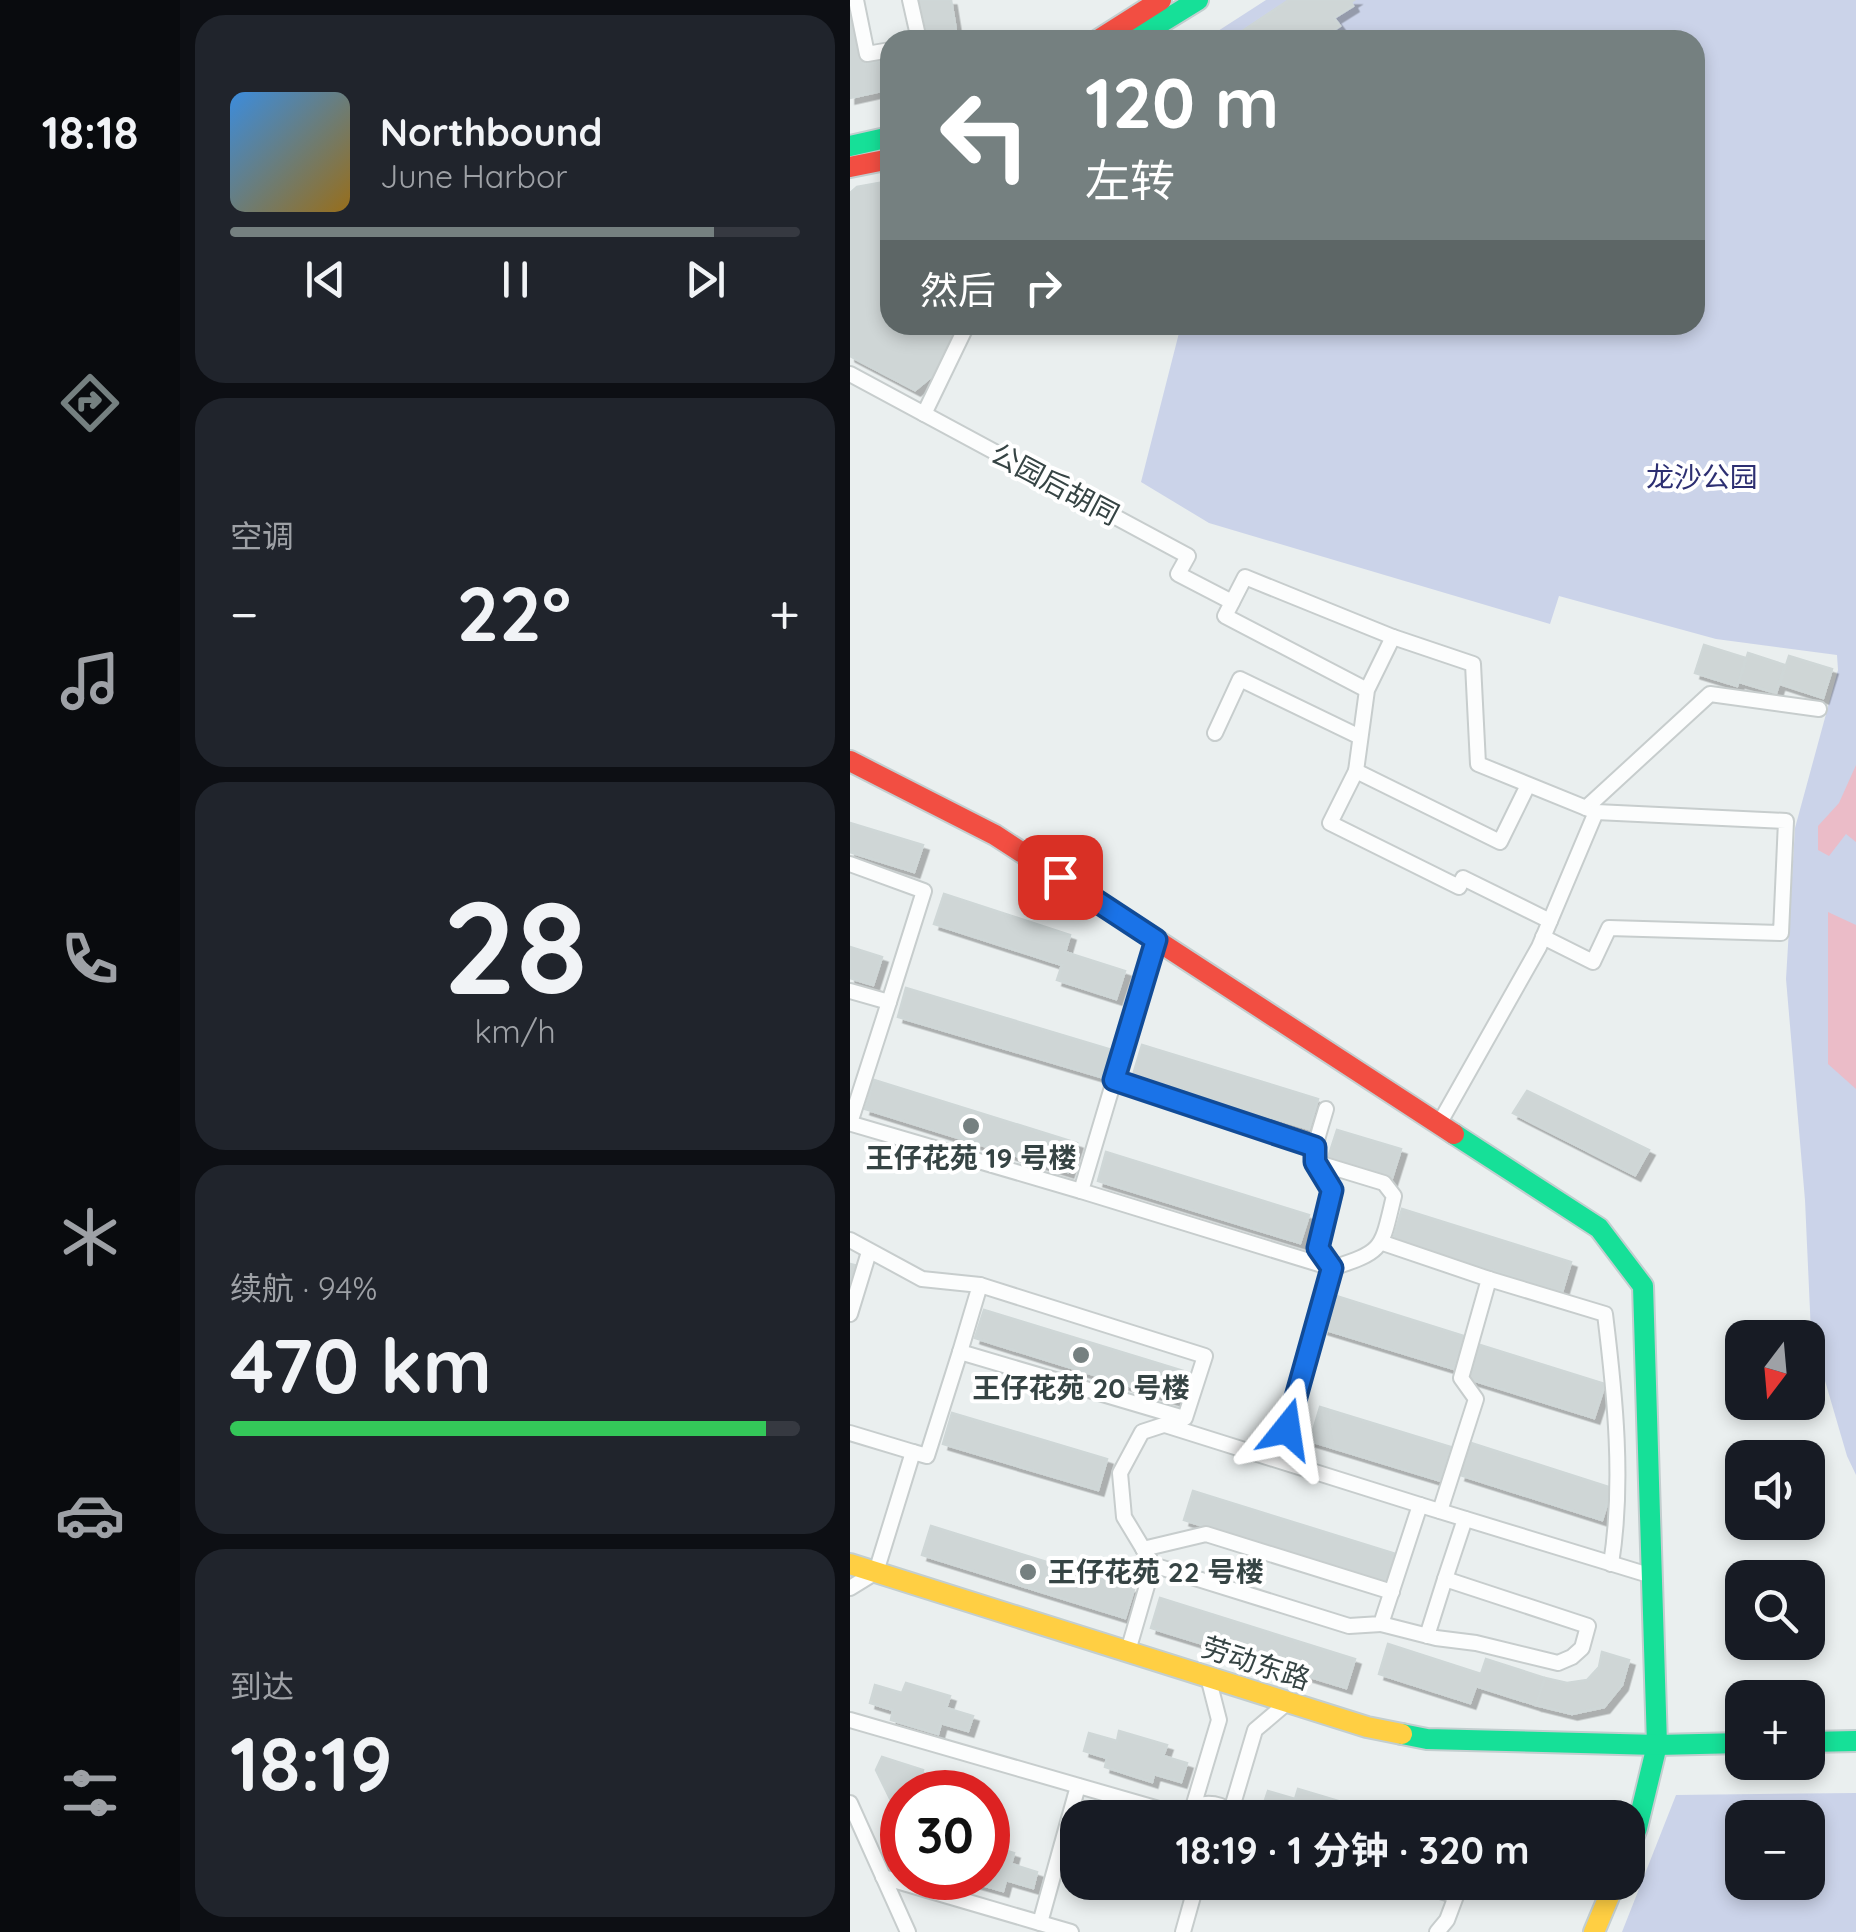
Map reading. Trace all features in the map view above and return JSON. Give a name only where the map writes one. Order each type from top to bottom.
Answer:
[{"type":"street","points":[[856,0],[868,54],[880,52]]},
{"type":"street","points":[[910,0],[916,30]]},
{"type":"street","points":[[1114,30],[1161,0]]},
{"type":"street","points":[[1150,30],[1198,0]]},
{"type":"street","points":[[850,146],[880,139]]},
{"type":"street","points":[[850,167],[880,161]]},
{"type":"street","points":[[924,414],[962,335]]},
{"type":"street","name":"公园后胡同","points":[[850,374],[1188,556],[1178,574],[1232,602]]},
{"type":"street","points":[[1367,690],[1225,616],[1245,576],[1393,637],[1473,664],[1478,764],[1591,810],[1786,821],[1780,932],[1609,928],[1593,962],[1543,937]]},
{"type":"street","points":[[1393,637],[1367,690],[1356,771],[1330,824],[1458,888],[1463,878],[1550,921]]},
{"type":"street","points":[[1215,734],[1240,679],[1360,738]]},
{"type":"street","points":[[1439,1124],[1543,937],[1591,810],[1710,694],[1818,709]]},
{"type":"street","points":[[850,762],[995,835],[1599,1228],[1643,1286],[1657,1745],[1644,1800]]},
{"type":"street","points":[[1356,771],[1500,842],[1528,785]]},
{"type":"street","points":[[850,864],[924,891],[851,1124],[1332,1268],[1370,1255],[1383,1243],[1394,1196],[1384,1183],[1114,1080]]},
{"type":"street","points":[[1081,1191],[1156,940]]},
{"type":"street","points":[[850,991],[888,1002]]},
{"type":"street","points":[[1326,1109],[1315,1155],[1332,1190],[1318,1248],[1332,1268]]},
{"type":"street","points":[[850,1240],[922,1278],[980,1285],[1204,1356],[1186,1418]]},
{"type":"street","points":[[1383,1243],[1605,1314],[1614,1388],[1616,1530],[1610,1564]]},
{"type":"street","points":[[850,1314],[869,1252]]},
{"type":"street","points":[[1278,1460],[1332,1268]]},
{"type":"street","points":[[1440,1511],[1476,1398],[1461,1378],[1490,1280]]},
{"type":"street","points":[[850,1434],[927,1456],[980,1285]]},
{"type":"street","points":[[960,1352],[1186,1418]]},
{"type":"street","points":[[1186,1418],[1142,1432],[1120,1473],[1124,1517],[1154,1565],[1349,1626],[1382,1624],[1558,1663],[1582,1648],[1588,1626],[1445,1579]]},
{"type":"street","points":[[1165,1425],[1652,1576]]},
{"type":"street","points":[[850,1588],[876,1572],[913,1452]]},
{"type":"street","points":[[1382,1624],[1420,1505]]},
{"type":"street","points":[[1427,1636],[1464,1519]]},
{"type":"street","points":[[1143,1548],[1206,1534],[1392,1592]]},
{"type":"street","name":"劳动东路","points":[[850,1564],[1366,1727],[1426,1740],[1725,1743]]},
{"type":"street","points":[[1128,1652],[1154,1565]]},
{"type":"street","points":[[1191,1800],[1219,1720],[1208,1677]]},
{"type":"street","points":[[1238,1800],[1255,1730],[1288,1702]]},
{"type":"street","points":[[850,1720],[1132,1800]]},
{"type":"street","points":[[1825,1742],[1856,1741]]},
{"type":"street","points":[[1040,1924],[1078,1786]]},
{"type":"street","points":[[850,1803],[880,1869]]},
{"type":"street","points":[[894,1900],[908,1932]]},
{"type":"street","points":[[962,1900],[1070,1932]]},
{"type":"street","points":[[1183,1932],[1192,1900]]},
{"type":"street","points":[[1437,1932],[1447,1920],[1454,1900]]},
{"type":"street","points":[[1594,1932],[1607,1900]]},
{"type":"green space","name":"龙沙公园","points":[[1266,0],[1856,0],[1856,1475],[1825,1381],[1825,1320],[1810,1320],[1805,1200],[1786,979],[1795,828],[1838,670],[1837,655],[1716,639],[1559,596],[1550,624],[1209,523],[1141,482],[1178,335],[1705,335],[1705,30],[1220,30]]},
{"type":"green space","points":[[1856,1793],[1856,1932],[1622,1932],[1635,1900],[1645,1900],[1645,1874],[1676,1795]]},
{"type":"shaded area","points":[[1856,765],[1856,842],[1846,834],[1829,856],[1818,850],[1818,826],[1839,803]]},
{"type":"shaded area","points":[[1828,912],[1856,925],[1856,1089],[1828,1064]]},
{"type":"building","points":[[917,0],[951,0],[956,30],[923,30]]},
{"type":"building","points":[[1289,0],[1354,0],[1353,6],[1334,18],[1340,26],[1334,30],[1244,30]]},
{"type":"building","points":[[850,7],[864,64],[880,61],[880,91],[850,98]]},
{"type":"building","points":[[880,183],[880,335],[958,335],[943,367],[915,390],[850,356],[850,193],[857,187]]},
{"type":"building","points":[[1704,645],[1746,658],[1737,686],[1695,673]]},
{"type":"building","points":[[1748,653],[1785,665],[1776,693],[1739,682]]},
{"type":"building","points":[[1789,656],[1832,669],[1823,698],[1780,684]]},
{"type":"building","points":[[850,823],[923,845],[914,872],[850,852]]},
{"type":"building","points":[[944,894],[1070,935],[1065,952],[1125,971],[1116,999],[1057,980],[1062,965],[934,924]]},
{"type":"building","points":[[850,947],[882,957],[873,985],[850,978]]},
{"type":"building","points":[[906,988],[1109,1049],[1101,1077],[898,1017]]},
{"type":"building","points":[[1142,1045],[1318,1099],[1309,1129],[1133,1075]]},
{"type":"building","name":"王仔花苑 19 号楼","points":[[874,1080],[1077,1143],[1068,1172],[865,1109]]},
{"type":"building","points":[[1527,1091],[1649,1150],[1635,1175],[1513,1113]]},
{"type":"building","points":[[1337,1130],[1401,1149],[1391,1181],[1327,1161]]},
{"type":"building","points":[[1106,1152],[1309,1215],[1300,1243],[1098,1181]]},
{"type":"building","points":[[1402,1209],[1571,1262],[1562,1292],[1393,1240]]},
{"type":"building","points":[[850,1264],[858,1266],[850,1292]]},
{"type":"building","points":[[1333,1295],[1464,1336],[1454,1369],[1323,1329]]},
{"type":"building","name":"王仔花苑 20 号楼","points":[[984,1310],[1187,1372],[1178,1401],[975,1338]]},
{"type":"building","points":[[1480,1345],[1605,1384],[1594,1418],[1469,1379]]},
{"type":"building","points":[[1320,1407],[1451,1447],[1441,1481],[1310,1441]]},
{"type":"building","points":[[952,1413],[1107,1459],[1098,1490],[943,1444]]},
{"type":"building","points":[[1471,1443],[1612,1488],[1602,1520],[1460,1475]]},
{"type":"building","points":[[1193,1491],[1396,1554],[1387,1583],[1184,1520]]},
{"type":"building","name":"王仔花苑 22 号楼","points":[[931,1526],[1134,1589],[1125,1618],[922,1555]]},
{"type":"building","points":[[1160,1598],[1355,1659],[1346,1688],[1151,1628]]},
{"type":"building","points":[[1388,1644],[1481,1674],[1486,1659],[1545,1678],[1536,1705],[1476,1686],[1470,1703],[1379,1674]]},
{"type":"building","points":[[1602,1652],[1629,1660],[1622,1685],[1604,1707],[1572,1714],[1536,1705],[1545,1678],[1567,1683],[1587,1680],[1599,1667]]},
{"type":"building","points":[[906,1683],[950,1696],[946,1708],[973,1716],[968,1731],[941,1723],[938,1734],[891,1720],[893,1710],[870,1703],[875,1685],[902,1693]]},
{"type":"building","points":[[1119,1731],[1167,1745],[1163,1756],[1187,1763],[1181,1782],[1154,1774],[1152,1782],[1105,1767],[1107,1758],[1084,1751],[1089,1733],[1117,1741]]},
{"type":"building","points":[[882,1757],[923,1770],[880,1770],[880,1778],[876,1770]]},
{"type":"building","points":[[1298,1789],[1335,1800],[1265,1800],[1268,1791],[1295,1799]]},
{"type":"building","points":[[1010,1852],[1014,1853],[1011,1864],[1037,1872],[1033,1888],[1010,1881]]},
{"type":"traffic: fast","points":[[1149,30],[1198,0]]},
{"type":"traffic: fast","points":[[850,146],[880,139]]},
{"type":"traffic: fast","points":[[1454,1134],[1599,1228],[1643,1286],[1657,1745],[1644,1800]]},
{"type":"traffic: fast","points":[[1402,1734],[1427,1739],[1725,1743]]},
{"type":"traffic: fast","points":[[1825,1742],[1856,1741]]},
{"type":"traffic: slow","points":[[850,1564],[1367,1727],[1402,1734]]},
{"type":"traffic: slow","points":[[1594,1932],[1607,1900]]},
{"type":"traffic: jam","points":[[1114,30],[1161,0]]},
{"type":"traffic: jam","points":[[850,167],[880,161]]},
{"type":"traffic: jam","points":[[850,761],[995,835],[1454,1134]]},
{"type":"place","name":"王仔花苑 19 号楼","points":[[971,1126]]},
{"type":"place","name":"王仔花苑 20 号楼","points":[[1081,1355]]},
{"type":"place","name":"王仔花苑 22 号楼","points":[[1028,1572]]},
{"type":"route","points":[[1060,877],[1156,940],[1114,1080],[1315,1147],[1315,1162],[1332,1190],[1318,1248],[1332,1268],[1287,1429]]}]
